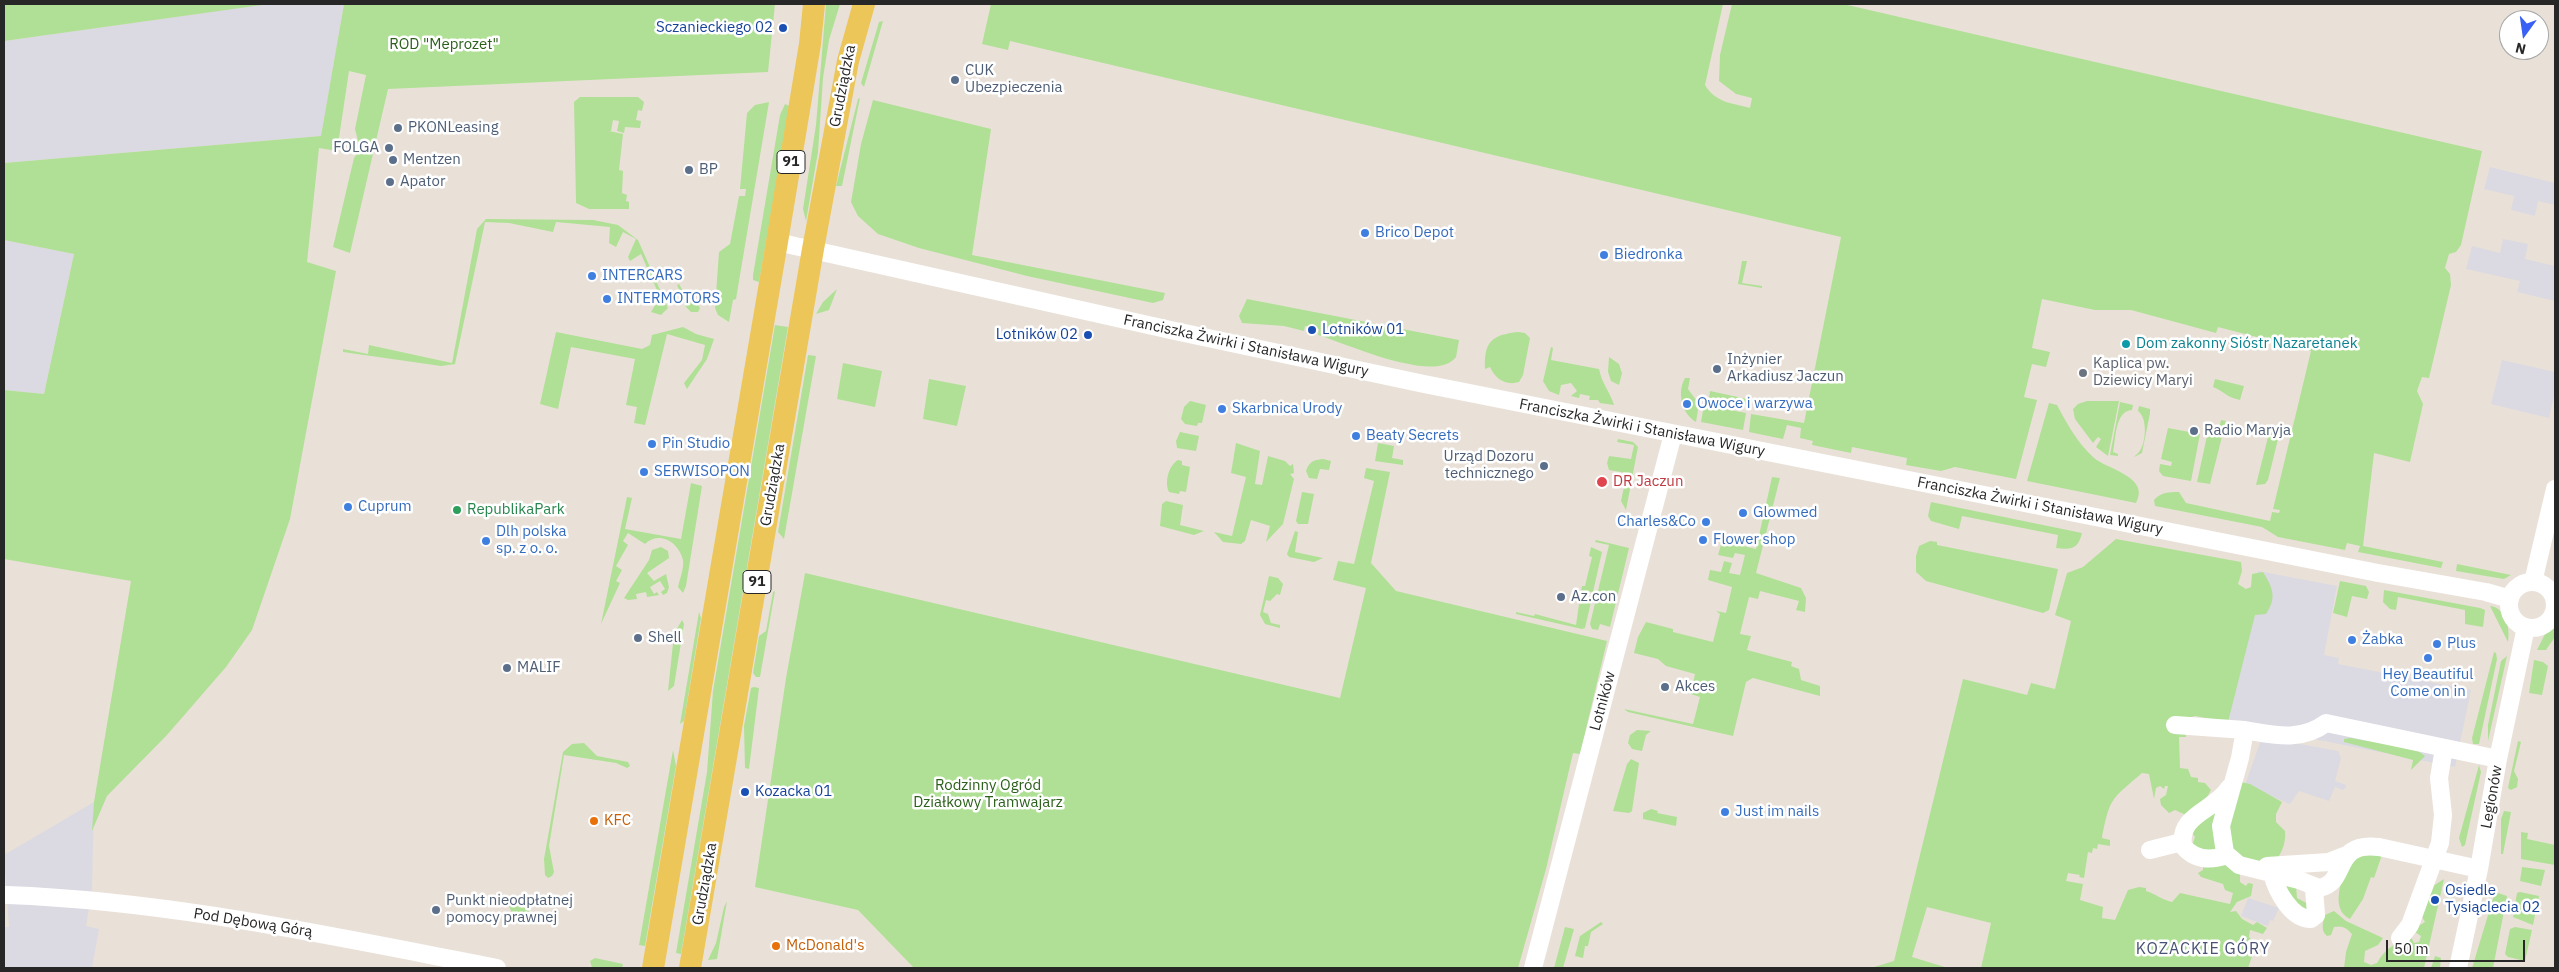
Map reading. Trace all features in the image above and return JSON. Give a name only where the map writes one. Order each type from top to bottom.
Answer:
[{"type":"main road","name":"91","points":[[653,968],[777,242],[810,44],[814,4]]},
{"type":"main road","name":"Grudziądzka","points":[[690,968],[813,250],[848,61],[864,4]]},
{"type":"street","name":"Franciszka Żwirki i Stanisława Wigury","points":[[777,242],[1201,337],[1674,434],[2378,573],[2486,592],[2510,599]]},
{"type":"street","name":"Lotników","points":[[1533,968],[1674,434]]},
{"type":"street","points":[[2533,582],[2555,489]]},
{"type":"street","points":[[2533,582],[2549,590],[2555,607],[2545,624],[2526,627],[2517,622],[2512,616],[2510,599],[2519,586],[2533,582]]},
{"type":"street","name":"Legionów","points":[[2458,968],[2479,869],[2498,759],[2526,627]]},
{"type":"street","points":[[2175,725],[2294,736],[2316,730],[2326,722],[2498,759]]},
{"type":"street","points":[[2245,730],[2242,750],[2221,826],[2227,855],[2232,862],[2299,880],[2314,888],[2324,888],[2332,883],[2347,855]]},
{"type":"street","points":[[2400,938],[2410,925],[2435,859],[2442,830],[2443,815],[2439,778],[2444,748]]},
{"type":"street","points":[[2227,855],[2202,858],[2188,852],[2182,842],[2183,832],[2191,819],[2220,800],[2234,779]]},
{"type":"street","points":[[2150,850],[2182,842]]},
{"type":"street","points":[[2248,867],[2329,862],[2347,855],[2364,845],[2479,869]]},
{"type":"street","points":[[2272,874],[2282,898],[2304,918],[2311,919],[2316,915],[2314,888]]},
{"type":"street","name":"Pod Dębową Górą","points":[[7,895],[98,901],[284,927],[497,968]]},
{"type":"shaded area","points":[[268,4],[344,4],[321,136],[4,163],[4,41]]},
{"type":"shaded area","points":[[2490,167],[2555,183],[2555,205],[2538,201],[2535,216],[2511,210],[2514,196],[2484,189]]},
{"type":"shaded area","points":[[2503,239],[2528,244],[2525,259],[2555,266],[2555,301],[2517,292],[2520,281],[2466,269],[2472,246],[2500,253]]},
{"type":"shaded area","points":[[4,240],[74,254],[44,394],[4,390]]},
{"type":"shaded area","points":[[2502,360],[2555,372],[2555,391],[2549,418],[2491,404]]},
{"type":"shaded area","points":[[2258,571],[2337,586],[2324,655],[2339,658],[2338,664],[2471,690],[2455,767],[2228,722]]},
{"type":"shaded area","points":[[2262,737],[2338,751],[2341,758],[2335,781],[2346,785],[2346,787],[2343,790],[2335,787],[2329,801],[2299,791],[2290,804],[2245,785]]},
{"type":"shaded area","points":[[94,802],[92,890],[86,926],[99,929],[92,968],[4,968],[4,927],[9,927],[4,855]]},
{"type":"shaded area","points":[[2248,898],[2279,908],[2273,921],[2270,920],[2268,926],[2241,916]]},
{"type":"green space","points":[[4,4],[269,4],[4,41]]},
{"type":"green space","name":"ROD \"Meprozet\"","points":[[344,4],[775,4],[768,72],[388,89],[350,253],[333,247],[354,158],[360,149],[355,129],[366,75],[349,71],[337,151],[319,148],[307,262],[336,271],[290,519],[252,630],[226,667],[167,735],[107,796],[92,831],[94,802],[131,581],[4,559],[4,390],[44,394],[74,254],[4,240],[4,163],[321,136]]},
{"type":"green space","points":[[826,4],[840,4],[829,40],[823,78],[818,152],[806,221],[803,209],[816,125]]},
{"type":"green space","points":[[991,4],[1723,4],[1705,85],[1719,99],[1750,108],[1752,98],[1736,94],[1719,81],[1720,55],[1732,4],[1843,4],[2482,151],[2461,245],[2456,252],[2449,254],[2445,268],[2450,274],[2451,285],[2429,378],[2422,377],[2417,391],[2423,404],[2410,462],[2374,453],[2363,546],[2443,562],[2441,568],[2358,552],[2360,546],[2347,543],[2345,550],[2278,537],[2262,527],[2155,506],[2154,500],[2159,495],[2179,492],[2186,503],[2270,521],[2272,512],[2279,513],[2280,510],[2273,509],[2311,351],[2218,327],[2216,333],[2131,310],[2095,310],[2042,299],[2032,348],[2050,352],[2046,367],[2032,364],[2024,397],[2037,400],[2016,479],[1955,467],[1941,471],[1906,465],[1907,458],[1852,447],[1851,453],[1812,445],[1813,441],[1800,438],[1801,428],[1787,425],[1783,439],[1749,432],[1751,414],[1804,423],[1841,237],[1010,41],[1008,50],[982,44]]},
{"type":"green space","points":[[883,21],[864,87],[861,83],[879,22]]},
{"type":"green space","points":[[580,97],[638,97],[644,102],[642,111],[638,110],[636,120],[641,121],[640,128],[625,127],[624,133],[617,131],[619,121],[613,120],[611,131],[609,131],[623,134],[619,170],[623,171],[622,193],[627,195],[626,201],[629,202],[629,209],[589,209],[576,203],[574,102]]},
{"type":"green space","points":[[860,98],[842,186],[836,186],[858,99]]},
{"type":"green space","points":[[873,100],[991,129],[972,255],[1165,293],[1163,300],[1153,303],[1027,276],[919,248],[878,234],[858,216],[851,202],[861,144]]},
{"type":"green space","points":[[769,102],[736,299],[733,300],[729,322],[718,315],[715,308],[719,252],[730,244],[739,196],[745,196],[746,189],[740,189],[747,113],[755,105]]},
{"type":"green space","points":[[785,104],[789,106],[789,113],[759,282],[753,280],[753,275],[780,115]]},
{"type":"green space","points":[[486,219],[593,220],[618,225],[638,240],[668,308],[661,315],[651,312],[660,297],[641,254],[630,261],[628,257],[636,239],[623,232],[616,247],[609,243],[610,227],[556,222],[553,232],[509,223],[485,222],[455,364],[441,366],[343,352],[343,349],[368,354],[369,345],[452,363],[477,229]]},
{"type":"green space","points":[[1742,261],[1747,261],[1742,283],[1762,286],[1762,288],[1738,284]]},
{"type":"green space","points":[[679,284],[686,296],[692,294],[700,308],[698,312],[691,312],[686,307],[677,285]]},
{"type":"green space","points":[[837,289],[829,310],[816,314],[823,302]]},
{"type":"green space","points":[[1247,299],[1459,340],[1456,357],[1445,364],[1430,366],[1411,364],[1368,353],[1318,335],[1319,329],[1305,326],[1304,331],[1284,326],[1242,323],[1239,316]]},
{"type":"green space","points":[[775,325],[788,327],[681,954],[676,953],[707,772],[713,691]]},
{"type":"green space","points":[[683,327],[696,334],[714,339],[707,359],[687,389],[684,383],[702,360],[705,345],[667,334],[645,425],[634,423],[637,407],[626,405],[635,359],[571,347],[558,409],[540,404],[556,332],[642,349],[650,345],[652,335]]},
{"type":"green space","points":[[1518,332],[1525,333],[1530,338],[1523,375],[1519,382],[1505,382],[1495,375],[1490,367],[1485,369],[1486,352],[1491,341],[1502,335]]},
{"type":"green space","points":[[1551,347],[1553,348],[1551,360],[1599,369],[1614,405],[1600,403],[1598,400],[1589,400],[1590,396],[1580,394],[1579,398],[1571,396],[1577,391],[1571,383],[1561,385],[1559,395],[1549,391],[1543,381]]},
{"type":"green space","points":[[808,355],[816,356],[784,539],[778,532]]},
{"type":"green space","points":[[1609,357],[1619,364],[1622,373],[1619,385],[1611,381],[1608,372]]},
{"type":"green space","points":[[843,363],[882,371],[875,407],[837,399]]},
{"type":"green space","points":[[1685,378],[1690,378],[1688,389],[1699,404],[1696,422],[1687,413],[1682,402],[1681,390]]},
{"type":"green space","points":[[929,379],[966,386],[957,426],[923,419]]},
{"type":"green space","points":[[2215,379],[2244,386],[2240,400],[2213,387]]},
{"type":"green space","points":[[1710,391],[1747,399],[1747,403],[1735,406],[1718,404],[1709,398]]},
{"type":"green space","points":[[1190,401],[1206,405],[1202,423],[1198,423],[1197,426],[1185,424],[1181,419],[1184,407]]},
{"type":"green space","points":[[2087,401],[2119,401],[2108,456],[2096,447],[2101,439],[2098,437],[2093,443],[2075,419],[2073,409],[2078,404]]},
{"type":"green space","points":[[2120,402],[2133,405],[2132,410],[2122,415],[2117,426],[2113,452],[2118,454],[2118,456],[2110,455]]},
{"type":"green space","points":[[2049,403],[2057,405],[2077,439],[2093,457],[2125,474],[2132,480],[2137,486],[2139,494],[2136,503],[2027,481]]},
{"type":"green space","points":[[1704,405],[1746,413],[1743,430],[1701,422]]},
{"type":"green space","points":[[2139,406],[2150,409],[2150,413],[2142,453],[2134,457],[2139,453],[2145,431],[2143,419],[2138,411]]},
{"type":"green space","points":[[2221,420],[2226,421],[2210,484],[2197,482],[2207,436],[2217,437]]},
{"type":"green space","points":[[2168,428],[2200,434],[2191,481],[2163,476],[2159,471],[2160,464],[2171,466],[2172,462],[2161,459]]},
{"type":"green space","points":[[2270,429],[2276,430],[2279,435],[2268,480],[2265,484],[2256,485]]},
{"type":"green space","points":[[1180,432],[1199,436],[1196,451],[1177,448],[1176,441]]},
{"type":"green space","points":[[1618,439],[1633,442],[1638,447],[1626,510],[1621,501],[1627,473],[1609,470],[1607,463],[1609,456],[1631,459],[1634,445],[1617,442]]},
{"type":"green space","points":[[1236,443],[1260,451],[1255,484],[1262,485],[1268,456],[1285,461],[1290,466],[1293,464],[1294,473],[1290,474],[1294,479],[1283,524],[1266,542],[1270,526],[1251,520],[1245,541],[1241,544],[1223,542],[1214,532],[1232,536],[1246,477],[1231,473]]},
{"type":"green space","points":[[1378,443],[1394,446],[1392,458],[1403,460],[1403,465],[1375,461]]},
{"type":"green space","points":[[1323,459],[1331,461],[1329,470],[1320,469],[1317,479],[1309,478],[1306,471],[1309,465],[1314,461]]},
{"type":"green space","points":[[1178,460],[1182,461],[1182,465],[1190,467],[1186,492],[1180,491],[1179,494],[1169,492],[1167,483],[1170,470]]},
{"type":"green space","name":"Rodzinny Ogród Działkowy Tramwajarz","points":[[1366,468],[1390,472],[1371,563],[1396,591],[1607,641],[1580,754],[1573,753],[1546,869],[1518,968],[914,968],[858,910],[755,887],[786,678],[805,573],[1340,698],[1366,588],[1333,580],[1338,561],[1354,564],[1374,481],[1364,478]]},
{"type":"green space","points":[[1772,477],[1780,478],[1756,573],[1801,588],[1806,598],[1805,612],[1796,610],[1799,601],[1760,591],[1758,599],[1749,597],[1740,634],[1751,636],[1747,650],[1792,662],[1791,666],[1799,669],[1801,680],[1820,686],[1820,696],[1753,678],[1746,682],[1733,736],[1628,712],[1624,709],[1693,724],[1700,697],[1691,694],[1695,674],[1666,666],[1658,659],[1634,653],[1638,637],[1646,622],[1673,629],[1673,632],[1713,642],[1720,614],[1716,611],[1726,613],[1732,587],[1708,580],[1710,570],[1721,572],[1724,561],[1732,563],[1729,573],[1740,575],[1745,555],[1735,553],[1733,558],[1718,555],[1722,541],[1756,549]]},
{"type":"green space","points":[[691,483],[702,486],[686,586],[683,593],[678,587],[683,560],[673,543],[662,538],[656,538],[645,544],[628,533],[623,541],[628,545],[616,566],[622,570],[616,581],[620,583],[601,624],[627,497],[632,498],[625,529],[681,539]]},
{"type":"green space","points":[[1302,492],[1314,494],[1308,524],[1298,524],[1296,521]]},
{"type":"green space","points":[[1166,501],[1183,505],[1180,525],[1204,531],[1194,535],[1160,526],[1162,504]]},
{"type":"green space","points":[[1931,502],[2082,533],[2074,547],[2066,549],[2056,548],[2058,535],[1962,516],[1959,529],[1931,521],[1928,516]]},
{"type":"green space","points":[[1295,531],[1298,532],[1295,552],[1323,558],[1314,562],[1289,557],[1287,554]]},
{"type":"green space","points":[[2116,539],[2241,562],[2242,571],[2238,584],[2246,589],[2251,587],[2252,574],[2263,572],[2271,588],[2273,598],[2266,614],[2255,615],[2228,722],[2195,716],[2185,719],[2186,737],[2179,737],[2180,768],[2188,769],[2191,777],[2198,778],[2198,782],[2205,783],[2211,790],[2207,797],[2186,815],[2175,810],[2169,813],[2161,805],[2160,799],[2166,795],[2168,786],[2165,786],[2164,789],[2160,786],[2156,788],[2154,799],[2149,774],[2142,773],[2113,800],[2107,814],[2102,838],[2110,840],[2110,846],[2098,844],[2097,849],[2093,848],[2092,853],[2088,852],[2084,878],[2079,877],[2080,875],[2068,873],[2066,881],[2083,884],[2080,900],[2103,907],[2102,918],[2115,920],[2128,890],[2139,887],[2146,888],[2146,891],[2172,902],[2180,893],[2230,904],[2233,893],[2225,890],[2223,884],[2201,877],[2198,873],[2203,870],[2203,864],[2229,865],[2240,871],[2240,882],[2246,886],[2248,883],[2253,884],[2251,896],[2237,902],[2230,912],[2236,911],[2242,919],[2253,925],[2257,922],[2267,928],[2263,934],[2250,930],[2249,937],[2256,945],[2248,968],[1981,968],[1991,923],[1927,907],[1912,957],[1948,968],[1871,968],[1894,961],[1963,679],[2027,695],[2031,683],[2055,689],[2071,621],[2055,615],[2067,573],[2083,567]]},
{"type":"green space","points":[[1596,540],[1629,548],[1610,627],[1600,624],[1598,630],[1592,629],[1590,624],[1609,545],[1595,542]]},
{"type":"green space","points":[[1930,541],[1937,542],[1937,545],[2058,569],[2049,610],[2043,613],[1926,581],[1916,572],[1916,556],[1919,546]]},
{"type":"green space","points":[[661,547],[668,551],[669,558],[647,573],[654,581],[666,574],[669,587],[667,593],[663,595],[661,592],[665,589],[660,581],[650,587],[654,594],[657,592],[659,595],[647,597],[646,592],[636,594],[637,599],[628,600],[624,598],[649,560],[652,550]]},
{"type":"green space","points":[[1591,547],[1602,552],[1593,592],[1581,591],[1582,586],[1585,586],[1592,557],[1589,556]]},
{"type":"green space","points":[[2457,564],[2511,575],[2504,579],[2456,571]]},
{"type":"green space","points":[[1269,576],[1278,578],[1283,584],[1280,595],[1277,594],[1270,601],[1266,600],[1263,612],[1268,614],[1271,623],[1280,625],[1280,628],[1265,624],[1260,615]]},
{"type":"green space","points":[[2340,581],[2366,586],[2369,592],[2367,599],[2352,596],[2347,617],[2333,613]]},
{"type":"green space","points":[[2384,590],[2480,608],[2485,610],[2483,627],[2465,624],[2465,610],[2398,597],[2396,610],[2390,609],[2383,602]]},
{"type":"green space","points":[[775,591],[760,677],[756,677],[753,673],[759,636],[766,631],[773,592]]},
{"type":"green space","points":[[1580,597],[1591,602],[1585,628],[1582,629],[1516,614],[1516,612],[1534,616],[1535,614],[1576,625]]},
{"type":"green space","points":[[2490,606],[2496,608],[2504,615],[2508,625],[2508,642]]},
{"type":"green space","points":[[699,612],[701,618],[684,721],[680,724]]},
{"type":"green space","points":[[682,620],[684,624],[674,686],[668,691],[674,634]]},
{"type":"green space","points":[[2555,626],[2555,637],[2546,650],[2537,650],[2545,634]]},
{"type":"green space","points":[[2494,652],[2497,659],[2479,744],[2473,744],[2472,738]]},
{"type":"green space","points":[[2507,656],[2488,741],[2488,725],[2501,661]]},
{"type":"green space","points":[[2534,660],[2543,662],[2548,666],[2542,695],[2529,693]]},
{"type":"green space","points":[[751,688],[759,688],[749,769],[745,768],[744,726]]},
{"type":"green space","points":[[1637,730],[1651,731],[1646,735],[1642,751],[1632,749],[1628,743],[1630,735]]},
{"type":"green space","points":[[2350,738],[2415,749],[2425,756],[2411,770],[2413,760],[2344,742],[2344,739]]},
{"type":"green space","points":[[2518,741],[2521,742],[2514,771],[2518,779],[2517,787],[2511,790],[2508,788]]},
{"type":"green space","points":[[584,743],[597,756],[628,762],[630,766],[627,768],[616,763],[564,755],[549,846],[554,872],[548,878],[545,875],[544,859],[563,752],[572,744]]},
{"type":"green space","points":[[673,750],[676,766],[645,946],[639,945]]},
{"type":"green space","points":[[1631,759],[1639,763],[1632,811],[1629,813],[1613,811],[1627,764]]},
{"type":"green space","points":[[2479,765],[2481,772],[2465,845],[2462,847],[2459,838]]},
{"type":"green space","points":[[2236,781],[2250,784],[2282,802],[2276,814],[2276,822],[2285,831],[2285,839],[2277,859],[2258,864],[2238,861],[2226,839]]},
{"type":"green space","points":[[2221,808],[2221,852],[2212,855],[2188,844],[2193,843],[2195,837],[2190,830]]},
{"type":"green space","points":[[1651,809],[1658,811],[1657,813],[1677,817],[1676,826],[1643,819],[1643,813]]},
{"type":"green space","points":[[2504,811],[2511,812],[2503,854],[2501,854],[2501,819]]},
{"type":"green space","points":[[2521,832],[2528,833],[2527,839],[2555,845],[2555,865],[2521,859]]},
{"type":"green space","points":[[2383,852],[2374,878],[2371,877],[2363,899],[2350,919],[2343,914],[2339,899],[2339,890],[2348,863],[2352,856]]},
{"type":"green space","points":[[2522,867],[2545,870],[2541,886],[2520,881]]},
{"type":"green space","points":[[2444,879],[2424,968],[2344,968],[2346,952],[2352,934],[2348,930],[2337,926],[2334,927],[2331,935],[2327,936],[2323,929],[2325,915],[2334,911],[2346,921],[2383,938],[2378,945],[2365,951],[2364,962],[2371,965],[2377,963],[2388,949],[2400,942],[2411,937],[2414,943],[2419,942],[2421,936],[2415,932],[2415,928],[2425,922],[2422,917],[2433,886]]},
{"type":"green space","points":[[2287,884],[2296,886],[2297,898],[2310,905],[2306,910],[2302,910],[2284,887]]},
{"type":"green space","points":[[2495,892],[2507,896],[2493,968],[2472,968]]},
{"type":"green space","points":[[2517,893],[2539,896],[2533,925],[2513,917]]},
{"type":"green space","points":[[506,900],[530,904],[527,920],[514,917]]},
{"type":"green space","points":[[727,901],[717,959],[708,960],[716,943]]},
{"type":"green space","points":[[1601,922],[1603,924],[1591,932],[1588,946],[1585,946],[1583,958],[1575,956],[1580,936]]},
{"type":"green space","points":[[1565,927],[1574,929],[1563,968],[1554,968]]},
{"type":"green space","points":[[2515,927],[2532,930],[2525,961],[2508,957],[2505,954],[2510,929]]},
{"type":"green space","points":[[2435,956],[2441,958],[2440,968],[2431,968]]},
{"type":"green space","points":[[595,958],[623,964],[622,968],[592,968],[590,961]]},
{"type":"place","name":"Sczanieckiego 02","points":[[783,28]]},
{"type":"place","name":"CUK Ubezpieczenia","points":[[955,80]]},
{"type":"place","name":"PKONLeasing","points":[[398,128]]},
{"type":"place","name":"FOLGA","points":[[389,148]]},
{"type":"place","name":"Mentzen","points":[[393,160]]},
{"type":"place","name":"BP","points":[[689,170]]},
{"type":"place","name":"Apator","points":[[390,182]]},
{"type":"place","name":"Brico Depot","points":[[1365,233]]},
{"type":"place","name":"Biedronka","points":[[1604,255]]},
{"type":"place","name":"INTERCARS","points":[[592,276]]},
{"type":"place","name":"INTERMOTORS","points":[[607,299]]},
{"type":"place","name":"Lotników 01","points":[[1312,330]]},
{"type":"place","name":"Lotników 02","points":[[1088,335]]},
{"type":"place","name":"Dom zakonny Sióstr Nazaretanek","points":[[2126,344]]},
{"type":"place","name":"Inżynier Arkadiusz Jaczun","points":[[1717,369]]},
{"type":"place","name":"Kaplica pw. Dziewicy Maryi","points":[[2083,373]]},
{"type":"place","name":"Owoce i warzywa","points":[[1687,404]]},
{"type":"place","name":"Skarbnica Urody","points":[[1222,409]]},
{"type":"place","name":"Radio Maryja","points":[[2194,431]]},
{"type":"place","name":"Beaty Secrets","points":[[1356,436]]},
{"type":"place","name":"Pin Studio","points":[[652,444]]},
{"type":"place","name":"Urząd Dozoru technicznego","points":[[1544,466]]},
{"type":"place","name":"SERWISOPON","points":[[644,472]]},
{"type":"place","name":"DR Jaczun","points":[[1602,482]]},
{"type":"place","name":"Cuprum","points":[[348,507]]},
{"type":"place","name":"RepublikaPark","points":[[457,510]]},
{"type":"place","name":"Glowmed","points":[[1743,513]]},
{"type":"place","name":"Charles&Co","points":[[1706,522]]},
{"type":"place","name":"Flower shop","points":[[1703,540]]},
{"type":"place","name":"Dlh polska sp. z o. o.","points":[[486,541]]},
{"type":"place","name":"Az.con","points":[[1561,597]]},
{"type":"place","name":"Shell","points":[[638,638]]},
{"type":"place","name":"Żabka","points":[[2352,640]]},
{"type":"place","name":"Plus","points":[[2437,644]]},
{"type":"place","name":"Hey Beautiful Come on in","points":[[2428,658]]},
{"type":"place","name":"MALIF","points":[[507,668]]},
{"type":"place","name":"Akces","points":[[1665,687]]},
{"type":"place","name":"Kozacka 01","points":[[745,792]]},
{"type":"place","name":"Just im nails","points":[[1725,812]]},
{"type":"place","name":"KFC","points":[[594,821]]},
{"type":"place","name":"Osiedle Tysiąclecia 02","points":[[2435,900]]},
{"type":"place","name":"Punkt nieodpłatnej pomocy prawnej","points":[[436,910]]},
{"type":"place","name":"McDonald's","points":[[776,946]]},
{"type":"district","name":"KOZACKIE GÓRY","points":[[2203,949]]}]
